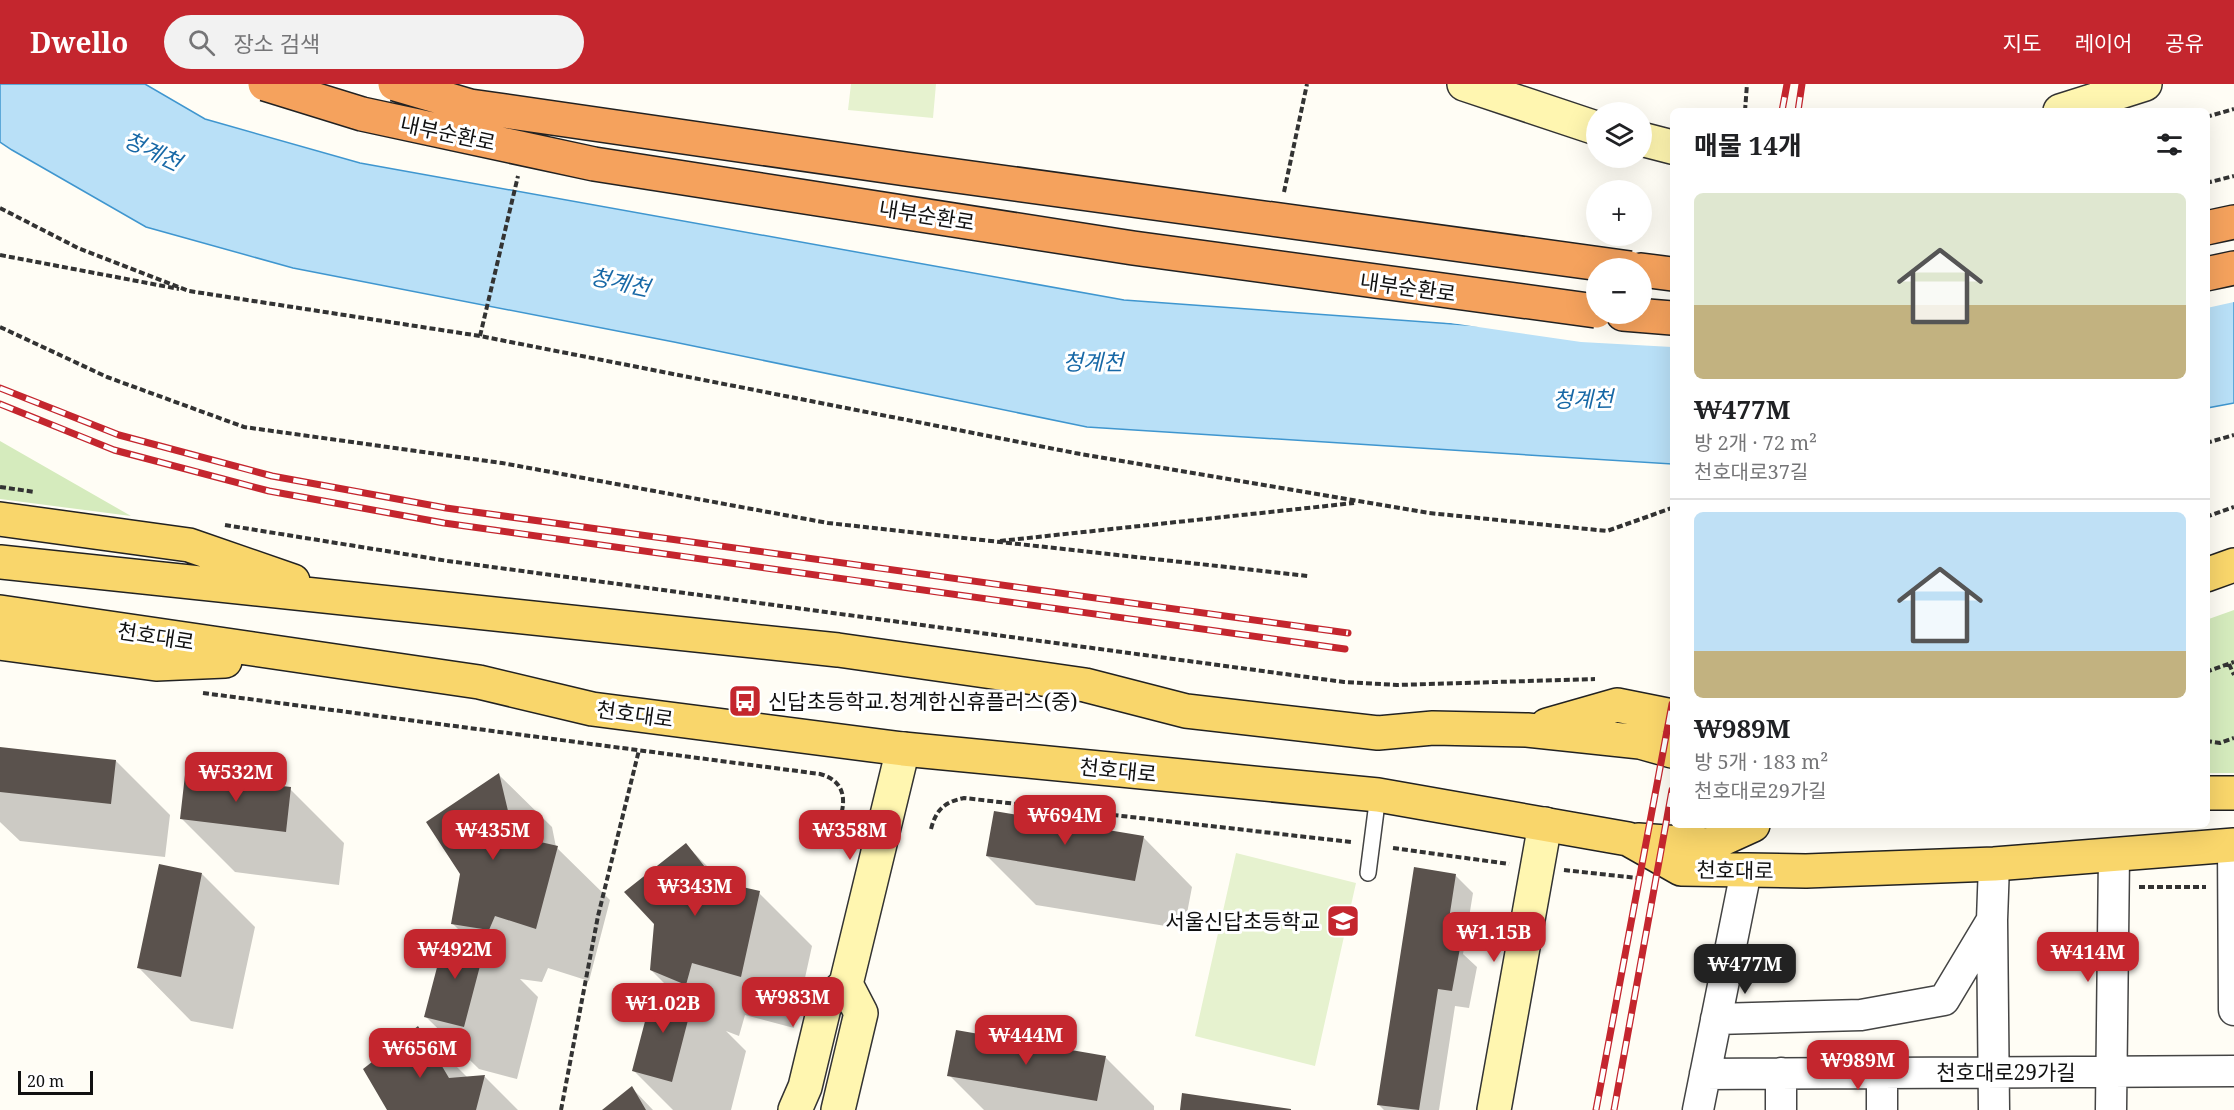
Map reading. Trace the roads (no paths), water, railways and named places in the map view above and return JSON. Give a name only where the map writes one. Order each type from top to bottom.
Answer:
[{"type":"highway","name":"내부순환로","points":[[265,84],[363,114],[594,164],[1133,248],[1586,310]]},
{"type":"highway","name":"내부순환로","points":[[395,84],[470,106],[1586,262]]},
{"type":"highway","points":[[2210,227],[2234,222]]},
{"type":"highway","points":[[2210,273],[2234,268]]},
{"type":"highway","points":[[1652,271],[1670,274]]},
{"type":"highway","points":[[1652,316],[1670,318]]},
{"type":"main road","points":[[1464,84],[1586,125]]},
{"type":"main road","points":[[2069,108],[2145,84]]},
{"type":"main road","points":[[1652,142],[1670,147]]},
{"type":"main road","points":[[0,519],[189,545],[351,601]]},
{"type":"main road","points":[[0,562],[351,601],[838,650],[1085,685],[1186,711],[1378,734],[1433,728],[1527,730],[1640,742],[1670,750]]},
{"type":"main road","points":[[2210,574],[2234,565]]},
{"type":"main road","name":"천호대로","points":[[0,612],[479,682],[592,709],[903,749],[1378,795],[1628,839],[1681,869],[1746,872],[1994,864],[2234,845]]},
{"type":"main road","points":[[0,644],[156,664],[299,657]]},
{"type":"main road","points":[[1527,730],[1617,705],[1670,716]]},
{"type":"main road","points":[[795,1110],[805,1087],[825,1004],[846,984],[903,749]]},
{"type":"main road","points":[[2210,793],[2234,793]]},
{"type":"main road","points":[[1494,1110],[1545,824]]},
{"type":"main road","points":[[1628,839],[1709,845],[1746,828]]},
{"type":"main road","points":[[838,1110],[861,1013],[846,984]]},
{"type":"street","points":[[2234,845],[2234,1010]]},
{"type":"street","points":[[2111,1110],[2114,855]]},
{"type":"street","points":[[1994,864],[1992,920],[1994,1110]]},
{"type":"street","points":[[1698,1110],[1746,872]]},
{"type":"street","points":[[1716,1019],[1861,1015],[1944,1000],[1992,920]]},
{"type":"street","name":"천호대로29가길","points":[[1705,1074],[2234,1071]]},
{"type":"street","points":[[1781,1073],[1781,1110]]},
{"type":"street","points":[[1882,1073],[1882,1110]]},
{"type":"lane","points":[[1368,873],[1378,795]]},
{"type":"water","name":"청계천","points":[[0,84],[145,84],[205,119],[360,163],[1124,300],[1670,340],[1670,464],[1087,427],[674,342],[293,268],[146,227],[0,142]]},
{"type":"water","points":[[2234,296],[2234,403],[2210,407],[2210,303]]},
{"type":"railway","points":[[1783,108],[1787,84]]},
{"type":"railway","points":[[1798,108],[1802,84]]},
{"type":"railway","points":[[0,388],[119,435],[272,476],[446,508],[1348,633]]},
{"type":"railway","points":[[0,404],[114,450],[269,491],[444,523],[1345,649]]},
{"type":"railway","points":[[1596,1110],[1670,715]]},
{"type":"railway","points":[[1614,1110],[1670,801]]},
{"type":"place","name":"신답초등학교.청계한신휴플러스(중)","points":[[745,701]]},
{"type":"place","name":"서울신답초등학교","points":[[1343,921]]}]
